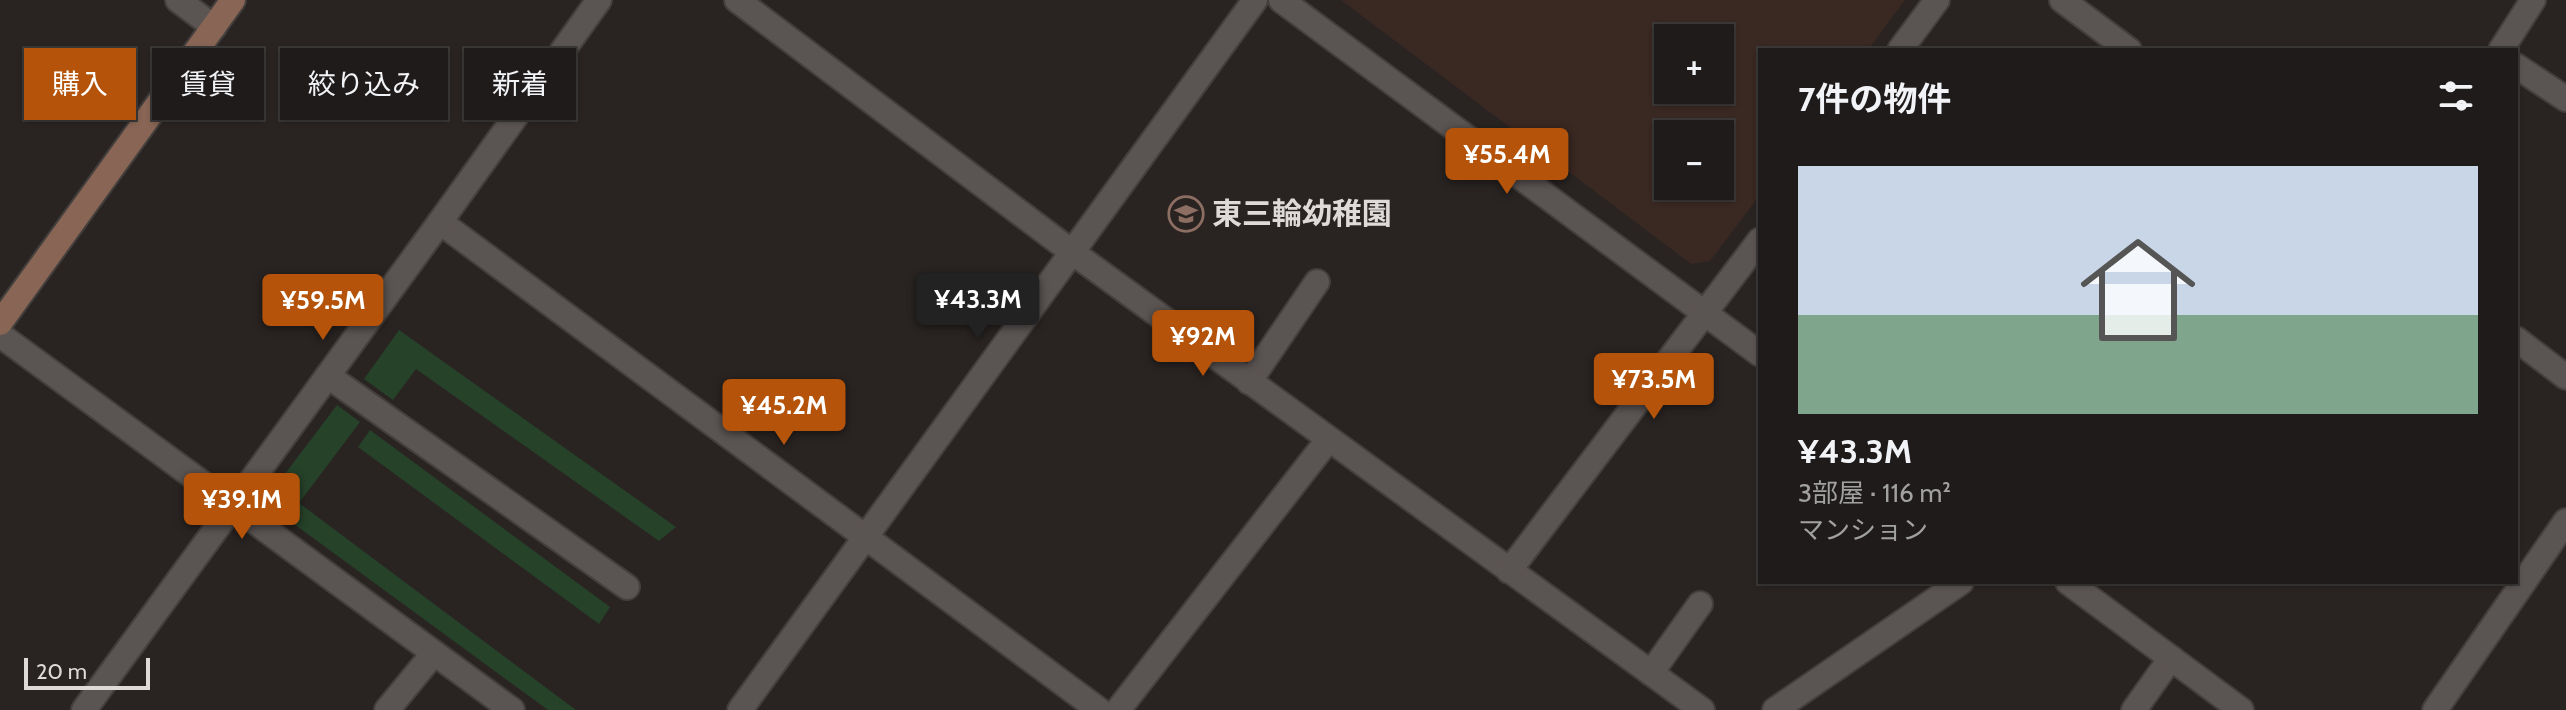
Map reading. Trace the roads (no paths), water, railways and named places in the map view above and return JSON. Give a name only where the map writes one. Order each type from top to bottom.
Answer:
[{"type":"street","points":[[178,0],[214,27]]},
{"type":"street","points":[[0,323],[233,0]]},
{"type":"street","points":[[84,710],[599,0]]},
{"type":"street","points":[[737,0],[1072,252],[1702,710]]},
{"type":"street","points":[[740,710],[1255,0]]},
{"type":"street","points":[[1281,0],[1758,353]]},
{"type":"street","points":[[1901,48],[1937,0]]},
{"type":"street","points":[[2062,0],[2126,48]]},
{"type":"street","points":[[2502,48],[2533,0]]},
{"type":"street","points":[[2518,67],[2566,99]]},
{"type":"street","points":[[440,222],[1099,710]]},
{"type":"street","points":[[1509,571],[1758,243]]},
{"type":"street","points":[[1249,382],[1317,282]]},
{"type":"street","points":[[0,335],[512,710]]},
{"type":"street","points":[[2518,341],[2566,377]]},
{"type":"street","points":[[328,376],[627,587]]},
{"type":"street","points":[[1118,710],[1328,440]]},
{"type":"street","points":[[2435,710],[2566,521]]},
{"type":"street","points":[[1775,710],[1958,584]]},
{"type":"street","points":[[2071,584],[2241,710]]},
{"type":"street","points":[[1651,673],[1700,604]]},
{"type":"street","points":[[387,710],[434,653]]},
{"type":"street","points":[[2134,710],[2171,658]]},
{"type":"place","name":"東三輪幼稚園","points":[[1186,214]]}]
